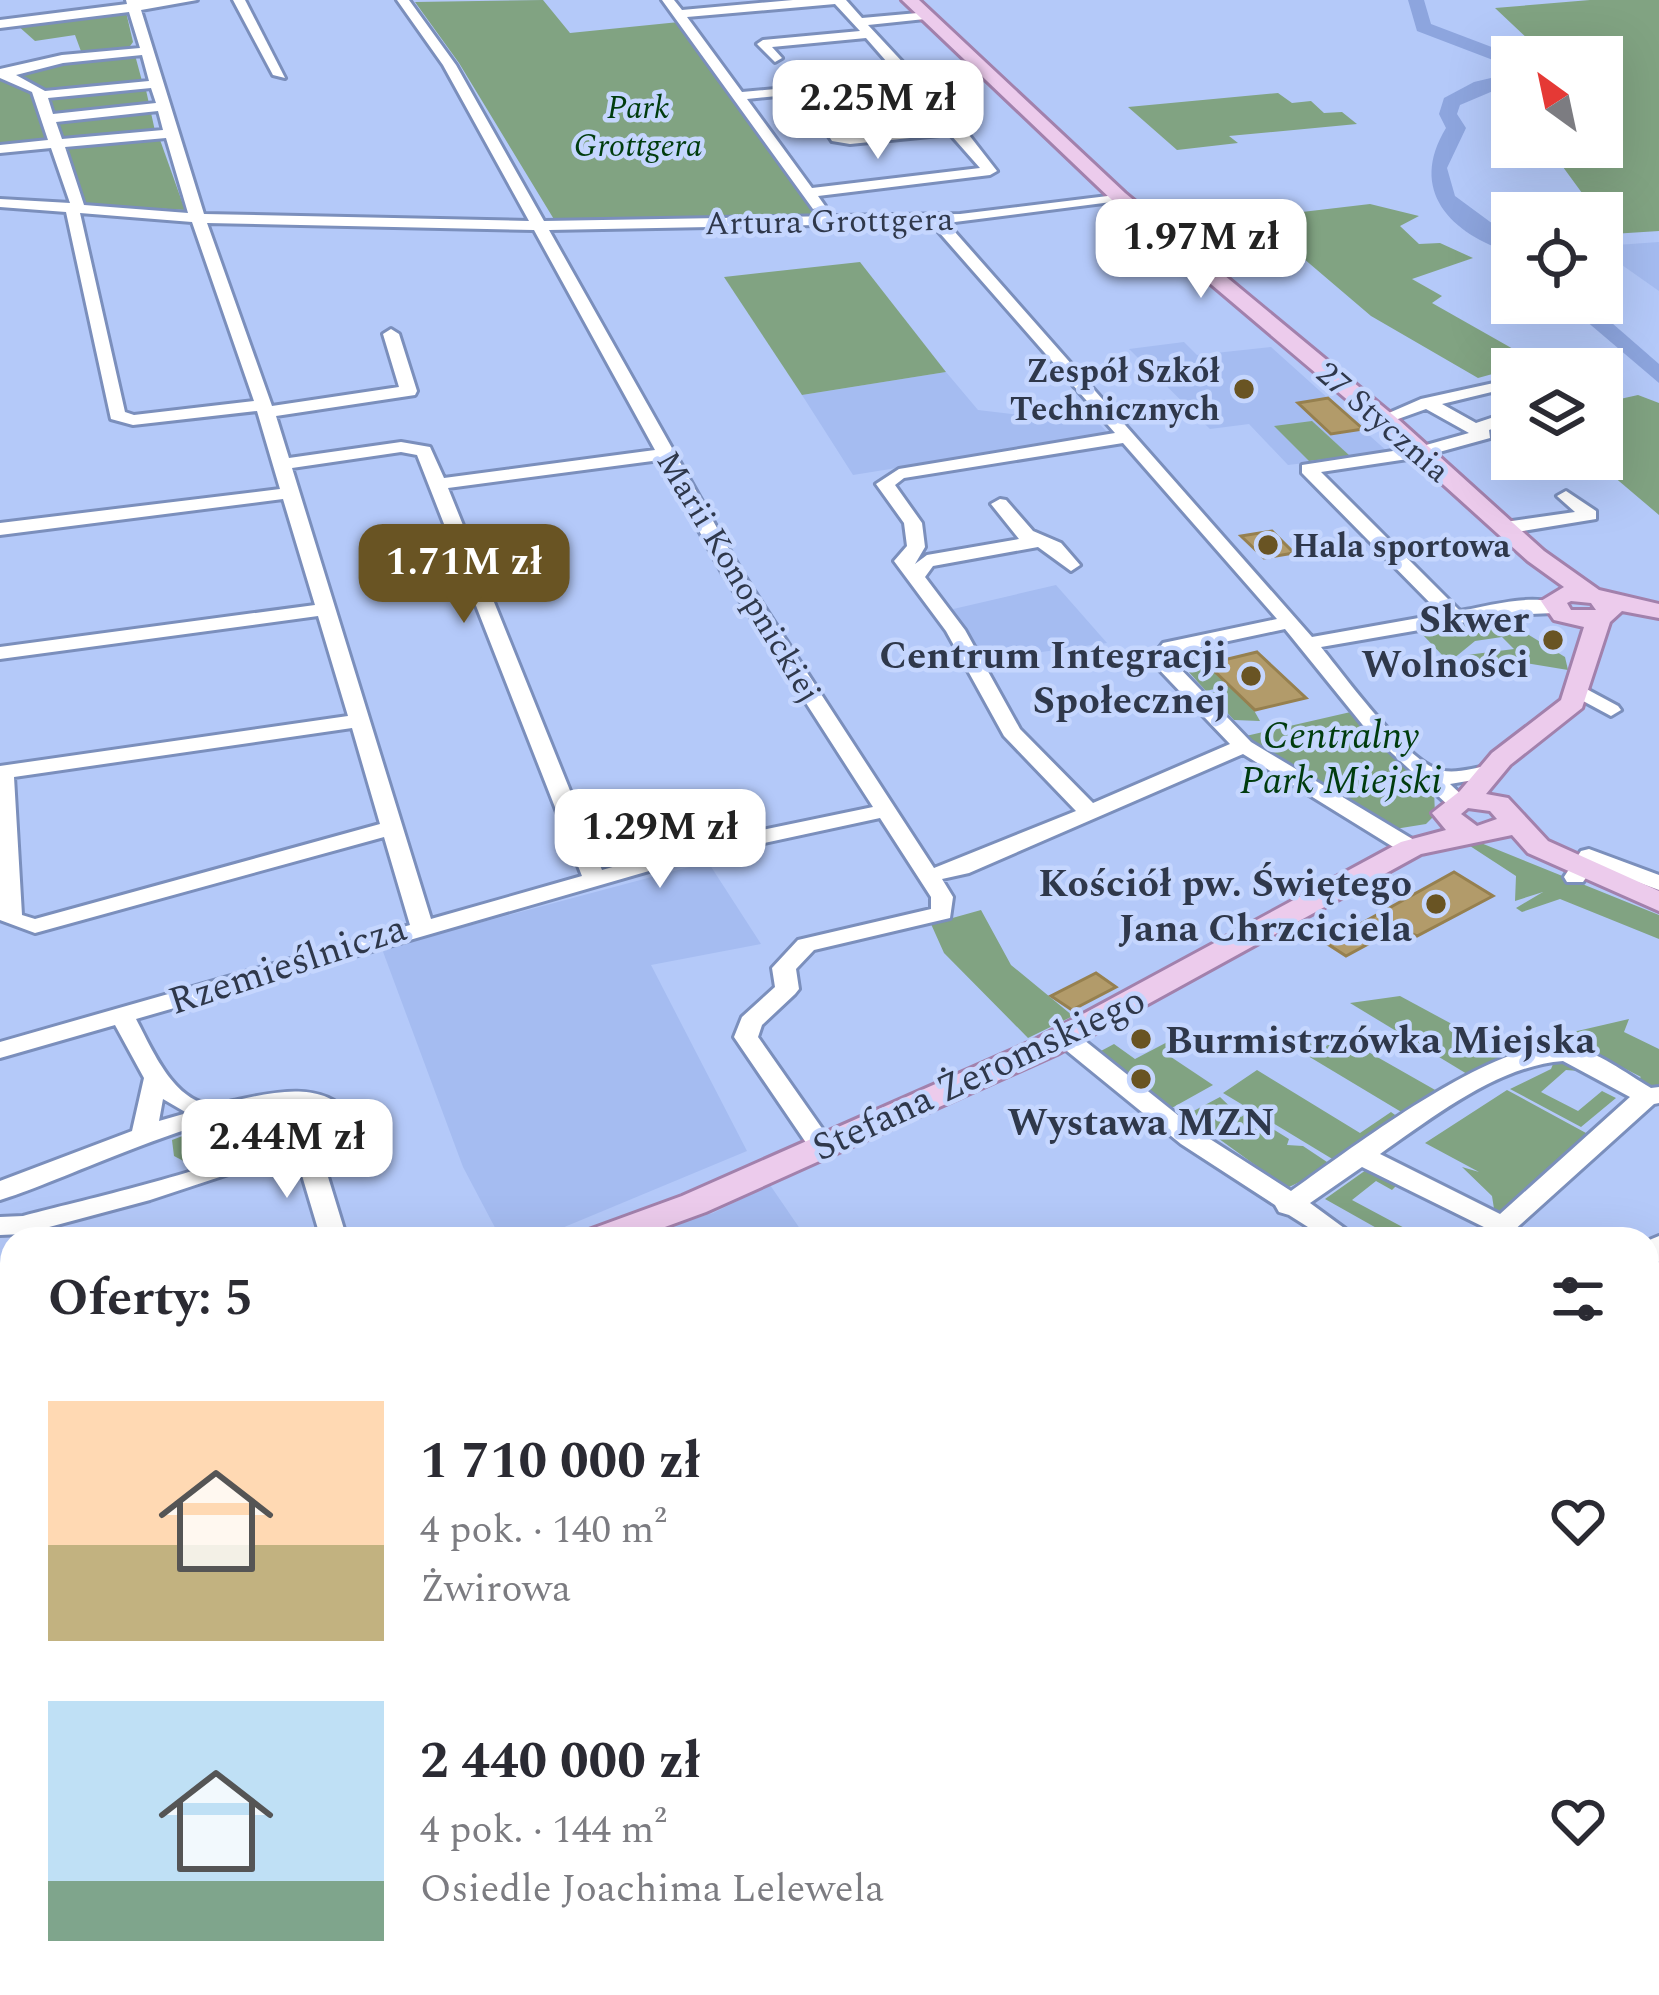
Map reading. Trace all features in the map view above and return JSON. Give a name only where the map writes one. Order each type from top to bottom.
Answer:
[{"type":"main road","name":"27 Stycznia","points":[[918,8],[1119,197],[1384,418],[1598,615]]},
{"type":"main road","name":"27 Stycznia","points":[[1536,556],[1553,582],[1558,607],[1598,615]]},
{"type":"main road","points":[[1558,607],[1598,615],[1656,611]]},
{"type":"main road","name":"Stefana Żeromskiego","points":[[1412,848],[1491,771],[1589,704],[1598,615]]},
{"type":"main road","points":[[1491,771],[1504,813],[1538,847],[1659,912]]},
{"type":"main road","points":[[1504,813],[1457,804],[1452,824],[1659,902]]},
{"type":"main road","name":"Stefana Żeromskiego","points":[[627,1227],[822,1147],[1065,1037],[1412,848],[1475,833],[1501,832],[1504,813]]},
{"type":"street","points":[[0,24],[133,3],[190,0]]},
{"type":"street","points":[[239,0],[280,75]]},
{"type":"street","points":[[404,1],[418,0]]},
{"type":"street","points":[[668,0],[830,223]]},
{"type":"street","points":[[678,14],[837,0],[990,171],[808,193]]},
{"type":"street","name":"Marii Konopnickiej","points":[[404,1],[449,65],[774,640],[932,875],[942,897],[938,914],[806,945],[784,968],[787,989],[751,1022],[746,1037],[822,1147]]},
{"type":"street","name":"Rzemieślnicza","points":[[0,1050],[422,926],[291,493],[171,134],[169,105],[133,3]]},
{"type":"street","points":[[775,58],[764,44],[865,28],[918,8]]},
{"type":"street","points":[[1,74],[62,58],[147,51]]},
{"type":"street","points":[[843,69],[870,99]]},
{"type":"street","points":[[1,74],[40,95],[149,85]]},
{"type":"street","points":[[740,96],[857,85]]},
{"type":"street","points":[[40,95],[76,195],[70,217],[117,415],[133,419],[410,391],[392,334]]},
{"type":"street","points":[[46,119],[169,105]]},
{"type":"street","points":[[827,124],[837,138],[850,140],[957,129]]},
{"type":"street","points":[[0,148],[171,134]]},
{"type":"street","name":"Artura Grottgera","points":[[0,203],[201,218],[538,225],[935,218],[1119,197]]},
{"type":"street","points":[[935,218],[1290,622],[1373,725],[1457,804]]},
{"type":"street","points":[[1384,418],[1491,387]]},
{"type":"street","points":[[1427,403],[1484,434],[1421,452],[1307,469],[1456,618]]},
{"type":"street","points":[[1474,429],[1491,423]]},
{"type":"street","points":[[1089,812],[1025,751],[919,562],[913,523],[885,484],[889,478],[1125,437]]},
{"type":"street","points":[[280,464],[416,448],[424,452],[595,880]]},
{"type":"street","points":[[438,484],[665,454]]},
{"type":"street","points":[[0,529],[291,493]]},
{"type":"street","points":[[1505,528],[1590,515],[1566,496]]},
{"type":"street","points":[[1000,504],[1071,566]]},
{"type":"street","points":[[919,562],[1039,541]]},
{"type":"street","points":[[1306,644],[1456,618],[1558,607]]},
{"type":"street","points":[[0,652],[326,609]]},
{"type":"street","points":[[1290,622],[1162,652],[1164,667],[1244,746],[1412,848]]},
{"type":"street","points":[[359,721],[2,773],[11,919],[35,926],[390,827]]},
{"type":"street","points":[[932,875],[961,868],[1244,746]]},
{"type":"street","points":[[1425,772],[1455,778],[1491,771]]},
{"type":"street","points":[[422,926],[690,852],[886,810]]},
{"type":"street","points":[[1583,875],[1589,856],[1659,883]]},
{"type":"street","points":[[122,1015],[154,1082],[173,1098],[211,1113]]},
{"type":"street","points":[[1065,1037],[1190,1138],[1325,1227]]},
{"type":"street","points":[[1288,1206],[1362,1156],[1478,1080],[1531,1056],[1562,1052],[1653,1095],[1503,1226],[1362,1156]]},
{"type":"street","points":[[142,1137],[154,1082]]},
{"type":"street","points":[[0,1191],[211,1113],[321,1099],[334,1109],[333,1122],[305,1142],[68,1212],[0,1226]]},
{"type":"street","points":[[305,1142],[330,1227]]},
{"type":"shaded area","points":[[1659,242],[1659,291],[1623,266],[1623,245]]},
{"type":"shaded area","name":"Zespół Szkół Technicznych","points":[[1184,342],[1197,355],[1271,347],[1389,453],[1288,465],[1249,424],[1210,429],[1129,349]]},
{"type":"shaded area","points":[[946,372],[978,410],[1029,416],[1085,409],[1109,434],[853,475],[802,395]]},
{"type":"shaded area","points":[[1056,585],[1107,643],[982,660],[949,610]]},
{"type":"shaded area","points":[[708,862],[761,944],[651,965],[747,1151],[564,1227],[495,1227],[463,1167],[382,949]]},
{"type":"shaded area","points":[[770,1185],[799,1227],[668,1227],[713,1213]]},
{"type":"green space","name":"Park Grottgera","points":[[543,0],[570,33],[679,22],[819,219],[555,221],[459,63],[415,2]]},
{"type":"green space","points":[[1659,0],[1659,231],[1623,233],[1623,192],[1581,192],[1564,168],[1623,168],[1623,36],[1525,36],[1495,8]]},
{"type":"green space","points":[[126,12],[133,42],[128,49],[82,54],[75,35],[35,41],[17,25]]},
{"type":"green space","points":[[135,55],[142,81],[133,83],[146,90],[155,131],[61,141],[41,89],[22,78],[26,71],[59,61]]},
{"type":"green space","points":[[0,79],[35,92],[54,141],[0,147]]},
{"type":"green space","points":[[1278,93],[1292,103],[1311,101],[1324,113],[1342,112],[1357,124],[1229,136],[1238,143],[1177,150],[1128,107]]},
{"type":"green space","points":[[159,137],[185,210],[82,204],[66,143]]},
{"type":"green space","points":[[1370,204],[1419,216],[1400,226],[1419,244],[1440,243],[1473,258],[1412,279],[1442,296],[1432,303],[1511,348],[1491,348],[1491,374],[1478,378],[1371,316],[1276,235],[1246,230],[1226,212],[1278,208],[1285,214]]},
{"type":"green space","points":[[860,262],[946,372],[802,395],[724,277]]},
{"type":"green space","points":[[1638,395],[1659,403],[1659,515],[1618,480],[1623,480],[1623,398]]},
{"type":"green space","points":[[1312,421],[1350,456],[1309,461],[1274,426]]},
{"type":"green space","points":[[1494,618],[1516,618],[1519,629],[1565,657],[1568,670],[1514,661],[1485,677],[1465,661],[1467,655],[1514,649],[1502,637],[1475,641],[1453,659],[1444,657],[1423,635]]},
{"type":"green space","points":[[1191,651],[1239,684],[1260,721],[1234,720],[1210,694],[1231,685],[1206,691],[1176,658]]},
{"type":"green space","name":"Centralny Park Miejski","points":[[1355,711],[1434,790],[1435,815],[1426,824],[1395,829],[1237,738]]},
{"type":"green space","points":[[1476,841],[1659,915],[1659,939],[1560,899],[1522,912],[1516,908],[1543,892],[1515,901],[1516,876],[1470,846]]},
{"type":"green space","points":[[981,910],[1011,965],[1073,1016],[1028,1038],[944,953],[931,924]]},
{"type":"green space","points":[[1400,996],[1513,1057],[1472,1077],[1350,1003]]},
{"type":"green space","points":[[1629,1019],[1624,1032],[1659,1049],[1659,1089],[1633,1084],[1641,1077],[1560,1035]]},
{"type":"green space","points":[[1342,1037],[1444,1095],[1408,1116],[1298,1050],[1310,1043],[1321,1049]]},
{"type":"green space","points":[[1175,1038],[1186,1045],[1168,1055],[1213,1085],[1170,1109],[1099,1052],[1114,1044],[1135,1059]]},
{"type":"green space","points":[[1555,1059],[1579,1071],[1566,1070],[1541,1092],[1578,1111],[1602,1091],[1616,1098],[1581,1127],[1510,1089],[1551,1069]]},
{"type":"green space","points":[[1257,1070],[1360,1133],[1391,1112],[1402,1120],[1334,1160],[1223,1093]]},
{"type":"green space","points":[[1507,1090],[1597,1139],[1579,1145],[1503,1209],[1508,1213],[1495,1215],[1492,1196],[1462,1167],[1479,1172],[1425,1143]]},
{"type":"green space","points":[[1220,1097],[1241,1117],[1247,1113],[1289,1139],[1287,1145],[1303,1146],[1333,1166],[1287,1188],[1186,1115]]},
{"type":"green space","points":[[214,1124],[262,1144],[191,1165],[174,1156],[172,1140]]},
{"type":"green space","points":[[1366,1170],[1396,1186],[1392,1190],[1376,1181],[1352,1200],[1403,1227],[1375,1227],[1325,1199]]},
{"type":"building","name":"Zespół Szkół Technicznych","points":[[1328,398],[1363,429],[1331,434],[1298,403]]},
{"type":"building","name":"Hala sportowa","points":[[1272,531],[1294,553],[1264,558],[1241,536]]},
{"type":"building","name":"Centrum Integracji Społecznej","points":[[1257,652],[1306,698],[1255,710],[1207,664]]},
{"type":"building","name":"Kościół pw. Świętego Jana Chrzciciela","points":[[1454,872],[1493,896],[1417,936],[1398,928],[1346,956],[1326,943]]},
{"type":"building","points":[[1096,973],[1116,987],[1072,1010],[1051,996]]},
{"type":"waterway","points":[[1416,0],[1423,27],[1491,53]]},
{"type":"waterway","points":[[1491,83],[1451,102],[1448,114],[1456,128],[1437,168],[1446,198],[1491,234]]},
{"type":"waterway","points":[[1600,324],[1659,376]]},
{"type":"place","name":"Zespół Szkół Technicznych","points":[[1244,389]]},
{"type":"place","name":"Hala sportowa","points":[[1268,545]]},
{"type":"place","name":"Skwer Wolności","points":[[1553,640]]},
{"type":"place","name":"Centrum Integracji Społecznej","points":[[1251,676]]},
{"type":"place","name":"Kościół pw. Świętego Jana Chrzciciela","points":[[1436,904]]},
{"type":"place","name":"Burmistrzówka Miejska","points":[[1141,1039]]},
{"type":"place","name":"Wystawa MZN","points":[[1141,1079]]}]
